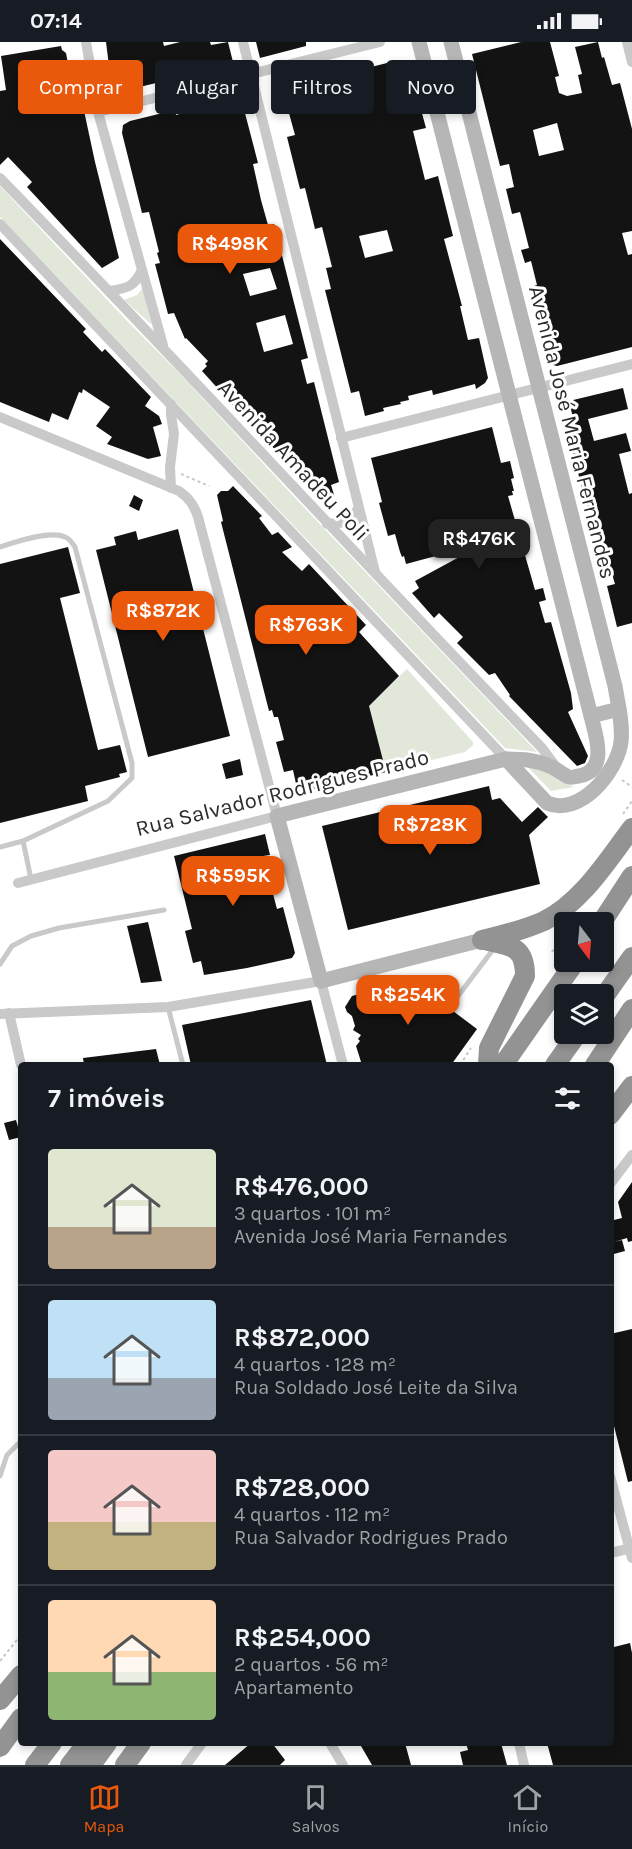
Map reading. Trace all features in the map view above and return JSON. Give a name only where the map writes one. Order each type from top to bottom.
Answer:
[{"type":"highway","points":[[490,942],[546,920],[566,905],[583,890],[632,828]]},
{"type":"highway","points":[[609,912],[632,876]]},
{"type":"highway","points":[[488,1062],[489,1048],[525,976],[525,963],[520,952],[510,946],[490,942]]},
{"type":"highway","points":[[613,984],[632,957]]},
{"type":"highway","points":[[505,1062],[568,972]]},
{"type":"highway","points":[[598,1062],[632,1010]]},
{"type":"highway","points":[[557,1062],[570,1044]]},
{"type":"highway","points":[[614,1110],[632,1086]]},
{"type":"highway","points":[[0,1700],[18,1679]]},
{"type":"highway","points":[[0,1747],[18,1722]]},
{"type":"highway","points":[[35,1765],[50,1746]]},
{"type":"highway","points":[[70,1765],[85,1746]]},
{"type":"highway","points":[[91,1765],[105,1746]]},
{"type":"highway","points":[[125,1765],[139,1746]]},
{"type":"main road","points":[[419,42],[597,743],[598,756],[593,768],[587,773],[568,777],[558,770]]},
{"type":"main road","name":"Avenida José Maria Fernandes","points":[[451,42],[619,709],[620,745],[614,762],[606,777],[589,794],[574,804],[555,806],[547,803],[506,759]]},
{"type":"main road","points":[[591,716],[619,709]]},
{"type":"main road","name":"Rua Salvador Rodrigues Prado","points":[[277,816],[506,759],[540,762],[558,770]]},
{"type":"main road","points":[[277,816],[321,981],[490,942]]},
{"type":"street","points":[[86,42],[89,60]]},
{"type":"street","points":[[243,42],[247,60]]},
{"type":"street","points":[[259,73],[380,42]]},
{"type":"street","points":[[627,42],[632,62]]},
{"type":"street","points":[[259,107],[375,575]]},
{"type":"street","points":[[99,114],[164,349]]},
{"type":"street","name":"Avenida Amadeu Poli","points":[[0,178],[110,291],[375,575],[542,748],[558,770]]},
{"type":"street","points":[[0,224],[506,759]]},
{"type":"street","points":[[110,291],[131,286],[142,270]]},
{"type":"street","points":[[341,438],[632,364]]},
{"type":"street","points":[[171,404],[174,434],[170,467],[171,488]]},
{"type":"street","points":[[0,417],[179,491],[189,498],[195,508],[277,816]]},
{"type":"street","points":[[327,524],[347,522],[359,508]]},
{"type":"street","name":"Rua Salvador Rodrigues Prado","points":[[18,883],[277,816]]},
{"type":"street","points":[[20,1062],[5,1014],[168,1006],[321,981],[342,1062]]},
{"type":"street","points":[[614,1179],[632,1155]]},
{"type":"street","points":[[614,1490],[631,1551],[614,1553]]},
{"type":"street","points":[[186,1765],[199,1746]]},
{"type":"street","points":[[332,1746],[343,1765]]},
{"type":"street","points":[[520,1746],[524,1765]]},
{"type":"lane","points":[[0,547],[32,537],[53,535],[65,537],[75,547],[132,763],[132,778],[108,801],[23,842],[0,848]]},
{"type":"lane","points":[[23,842],[31,879]]},
{"type":"lane","points":[[0,964],[12,946],[30,936],[59,928],[164,910]]},
{"type":"lane","points":[[449,1008],[490,942]]},
{"type":"lane","points":[[168,1006],[182,1062]]},
{"type":"lane","points":[[0,1476],[7,1455],[18,1444]]},
{"type":"path","points":[[175,471],[209,486]]},
{"type":"path","points":[[618,777],[632,787]]},
{"type":"path","points":[[0,1661],[18,1639]]},
{"type":"shaded area","points":[[0,186],[537,752],[505,748],[0,217]]},
{"type":"shaded area","points":[[143,288],[152,325],[124,300],[137,295]]},
{"type":"shaded area","points":[[407,669],[473,742],[473,745],[465,752],[378,773],[366,708]]},
{"type":"shaded area","points":[[524,763],[539,764],[557,780],[574,787],[551,791]]},
{"type":"building","points":[[106,42],[163,42],[164,46],[180,42],[210,42],[211,45],[228,42],[232,60],[155,60],[155,83],[143,86],[143,60],[108,60]]},
{"type":"building","points":[[256,42],[306,42],[306,46],[260,58]]},
{"type":"building","points":[[521,42],[550,42],[559,76],[555,77],[559,93],[567,96],[582,93],[578,75],[582,74],[575,47],[598,42],[612,85],[620,83],[632,129],[632,231],[622,233],[628,255],[632,254],[632,347],[557,366],[550,361],[544,338],[552,336],[544,306],[536,308],[531,287],[537,285],[531,261],[525,263],[521,250],[529,248],[520,212],[512,214],[506,189],[514,187],[509,164],[500,166],[476,70],[476,60],[474,60],[472,54]],"holes":[[[557,123],[564,150],[539,156],[533,130]]]},
{"type":"building","points":[[61,46],[66,53],[67,60],[18,60],[18,114],[85,114],[119,258],[102,268],[27,187],[32,182],[8,157],[0,165],[0,91],[6,90],[1,56]]},
{"type":"building","points":[[386,63],[386,114],[422,114],[426,128],[413,131],[425,180],[438,176],[453,236],[444,239],[462,306],[460,306],[468,340],[479,338],[488,378],[485,383],[476,389],[475,384],[433,395],[432,390],[408,396],[409,400],[400,402],[401,404],[383,408],[384,411],[365,416],[359,391],[351,393],[325,290],[331,289],[326,268],[332,267],[322,227],[315,229],[305,188],[300,189],[287,137],[295,135],[289,114],[374,114],[374,66]],"holes":[[[387,230],[393,251],[365,258],[359,236]]]},
{"type":"building","points":[[159,114],[245,114],[258,163],[253,164],[261,200],[268,225],[274,224],[308,358],[301,360],[307,384],[314,382],[339,482],[331,485],[335,498],[324,503],[269,443],[273,439],[256,420],[251,425],[202,371],[208,361],[185,339],[174,313],[168,314],[155,264],[160,263],[157,253],[159,252],[149,212],[142,213],[122,133],[123,125],[130,121]],"holes":[[[270,268],[277,289],[250,296],[243,274]],[[285,315],[293,344],[264,352],[256,323]]]},
{"type":"building","points":[[0,239],[86,329],[83,332],[102,352],[105,349],[151,397],[145,406],[159,416],[162,424],[153,427],[161,456],[148,459],[107,444],[112,437],[96,426],[110,407],[83,389],[82,393],[79,392],[68,420],[52,413],[49,422],[0,402]]},
{"type":"building","points":[[623,388],[628,409],[588,419],[594,441],[626,433],[631,451],[619,454],[629,494],[632,493],[632,623],[617,627],[607,586],[615,584],[597,514],[589,516],[571,445],[579,443],[569,401]]},
{"type":"building","points":[[492,427],[501,463],[510,461],[514,491],[512,491],[513,495],[508,496],[535,590],[543,588],[546,600],[539,602],[545,623],[551,622],[571,693],[573,709],[568,712],[588,756],[585,763],[577,766],[509,696],[495,673],[489,675],[457,643],[463,637],[439,613],[434,618],[412,593],[419,588],[415,581],[474,549],[473,546],[406,564],[395,534],[388,536],[379,503],[382,502],[371,458]]},
{"type":"building","points":[[233,486],[262,516],[259,518],[272,535],[278,532],[292,547],[282,552],[302,571],[309,564],[366,625],[359,632],[399,676],[369,706],[386,772],[298,793],[293,770],[284,772],[276,742],[284,740],[278,717],[274,717],[272,710],[269,711],[221,522],[223,521],[217,495],[221,491],[228,491]]},
{"type":"building","points":[[134,495],[143,500],[139,511],[129,506]]},
{"type":"building","points":[[178,529],[230,736],[148,757],[96,550],[116,545],[114,537],[136,531],[138,540]]},
{"type":"building","points":[[68,547],[80,593],[60,598],[98,750],[120,745],[127,772],[119,774],[120,777],[85,786],[88,801],[0,823],[0,564]]},
{"type":"building","points":[[240,759],[243,775],[226,779],[222,764]]},
{"type":"building","points":[[489,786],[492,800],[500,798],[522,822],[538,807],[548,817],[529,835],[540,884],[348,930],[322,826]]},
{"type":"building","points":[[265,834],[270,855],[263,856],[277,909],[283,907],[295,953],[292,958],[204,975],[201,961],[193,963],[185,931],[192,929],[174,856]]},
{"type":"building","points":[[148,922],[162,981],[141,983],[127,926]]},
{"type":"building","points":[[430,976],[446,988],[438,999],[445,1005],[446,1011],[449,1013],[453,1011],[477,1029],[453,1062],[361,1062],[356,1046],[361,1035],[353,1030],[355,1026],[352,1016],[345,1007],[352,996],[408,981],[420,989]]},
{"type":"building","points":[[311,1000],[326,1062],[190,1062],[182,1025]]},
{"type":"building","points":[[156,1049],[159,1062],[84,1062],[83,1058]]},
{"type":"building","points":[[16,1120],[18,1138],[9,1140],[4,1123]]},
{"type":"building","points":[[632,1182],[632,1241],[628,1242],[627,1238],[614,1242],[614,1220],[622,1218],[618,1202]]},
{"type":"building","points":[[622,1240],[625,1251],[614,1254],[614,1242]]},
{"type":"building","points":[[632,1329],[632,1481],[628,1482],[614,1426],[614,1333]]},
{"type":"building","points":[[630,1643],[632,1653],[632,1765],[553,1765],[548,1746],[614,1746],[614,1647]]},
{"type":"building","points":[[247,1746],[274,1746],[285,1760],[280,1765],[225,1765]]},
{"type":"building","points":[[361,1746],[406,1746],[411,1765],[372,1765]]},
{"type":"building","points":[[467,1746],[502,1746],[507,1765],[463,1765],[460,1752],[468,1750]]}]
